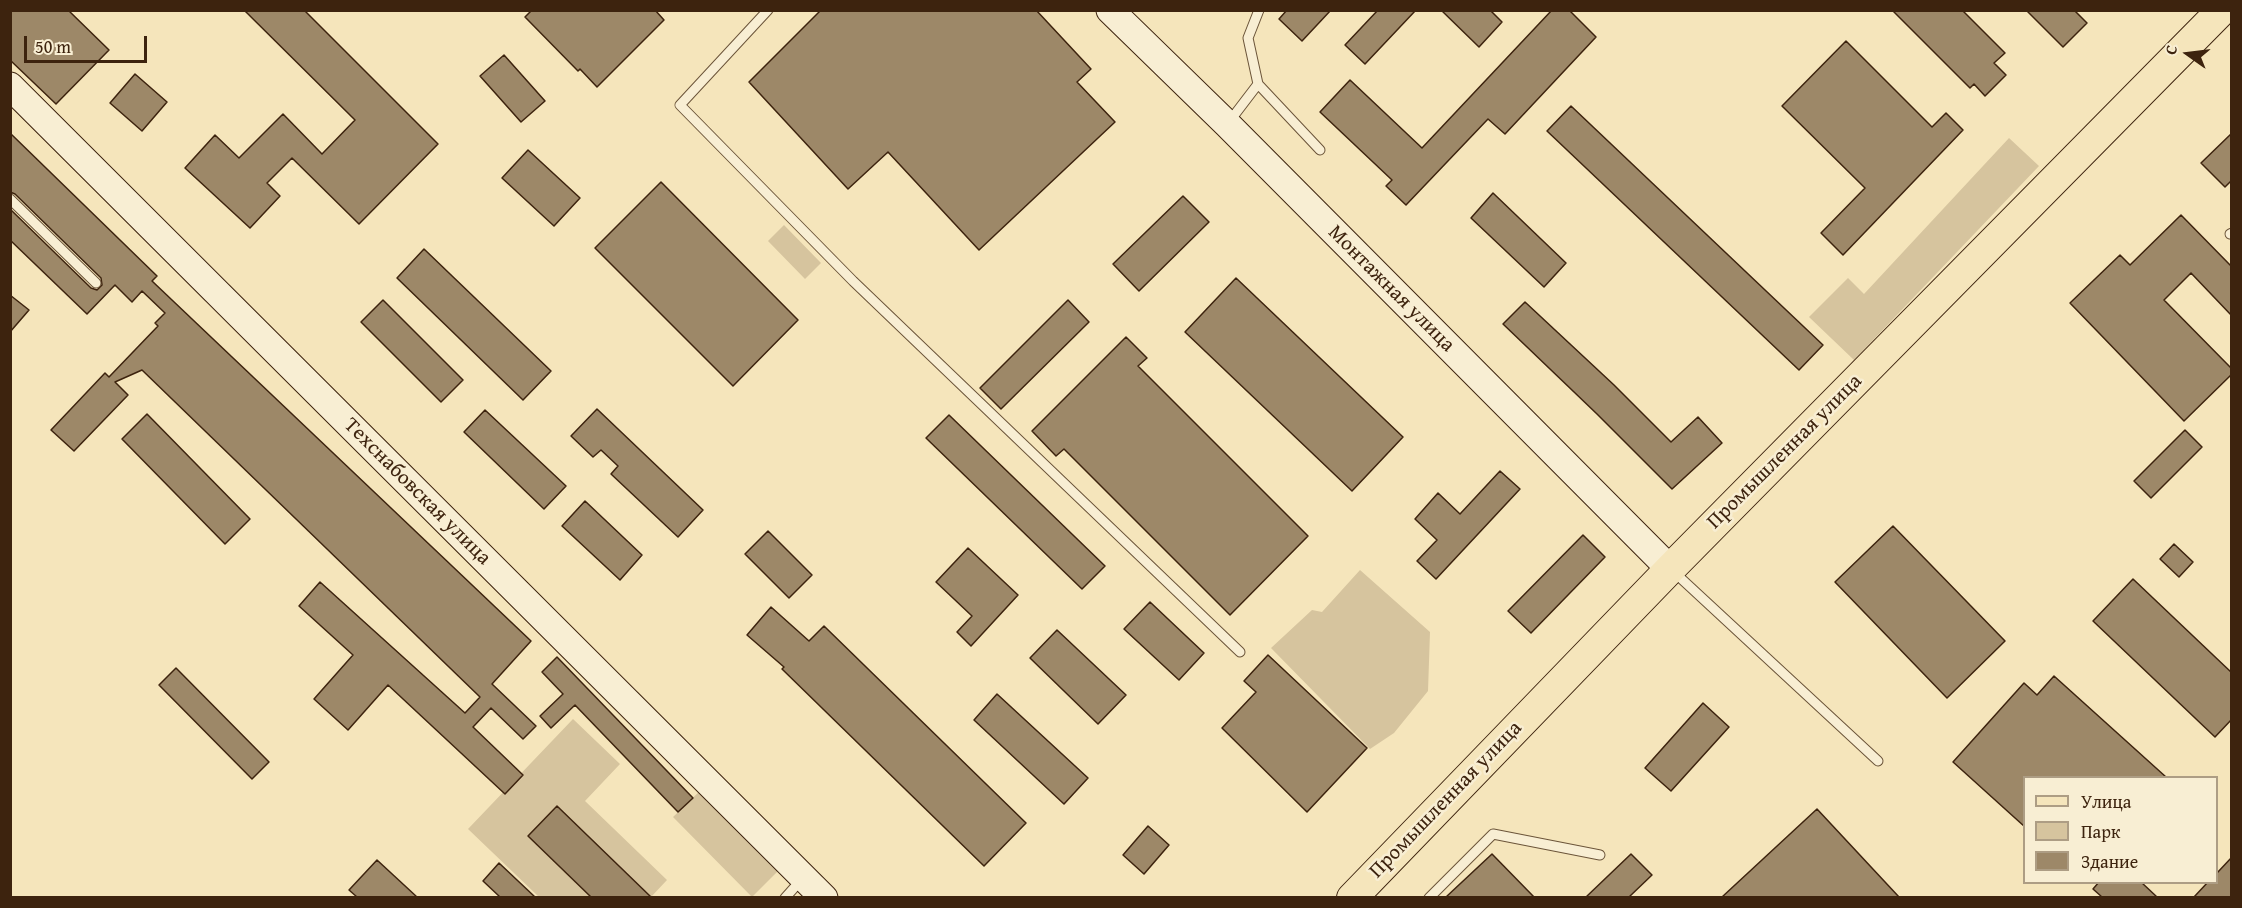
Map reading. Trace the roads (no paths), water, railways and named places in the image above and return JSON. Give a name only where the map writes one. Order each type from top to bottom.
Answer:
[{"type":"main road","name":"Промышленная улица","points":[[1352,897],[1670,569],[2222,10]]},
{"type":"street","name":"Монтажная улица","points":[[1110,10],[1227,124],[1670,569]]},
{"type":"street","name":"Техснабовская улица","points":[[10,86],[824,897]]},
{"type":"lane","points":[[768,10],[680,105],[853,281],[1240,652]]},
{"type":"lane","points":[[1259,10],[1248,38],[1258,84],[1320,150]]},
{"type":"lane","points":[[1227,124],[1258,84]]},
{"type":"lane","points":[[10,199],[96,283]]},
{"type":"lane","points":[[1670,569],[1878,761]]},
{"type":"lane","points":[[1429,897],[1493,834],[1600,855]]},
{"type":"lane","points":[[786,897],[804,877]]}]
